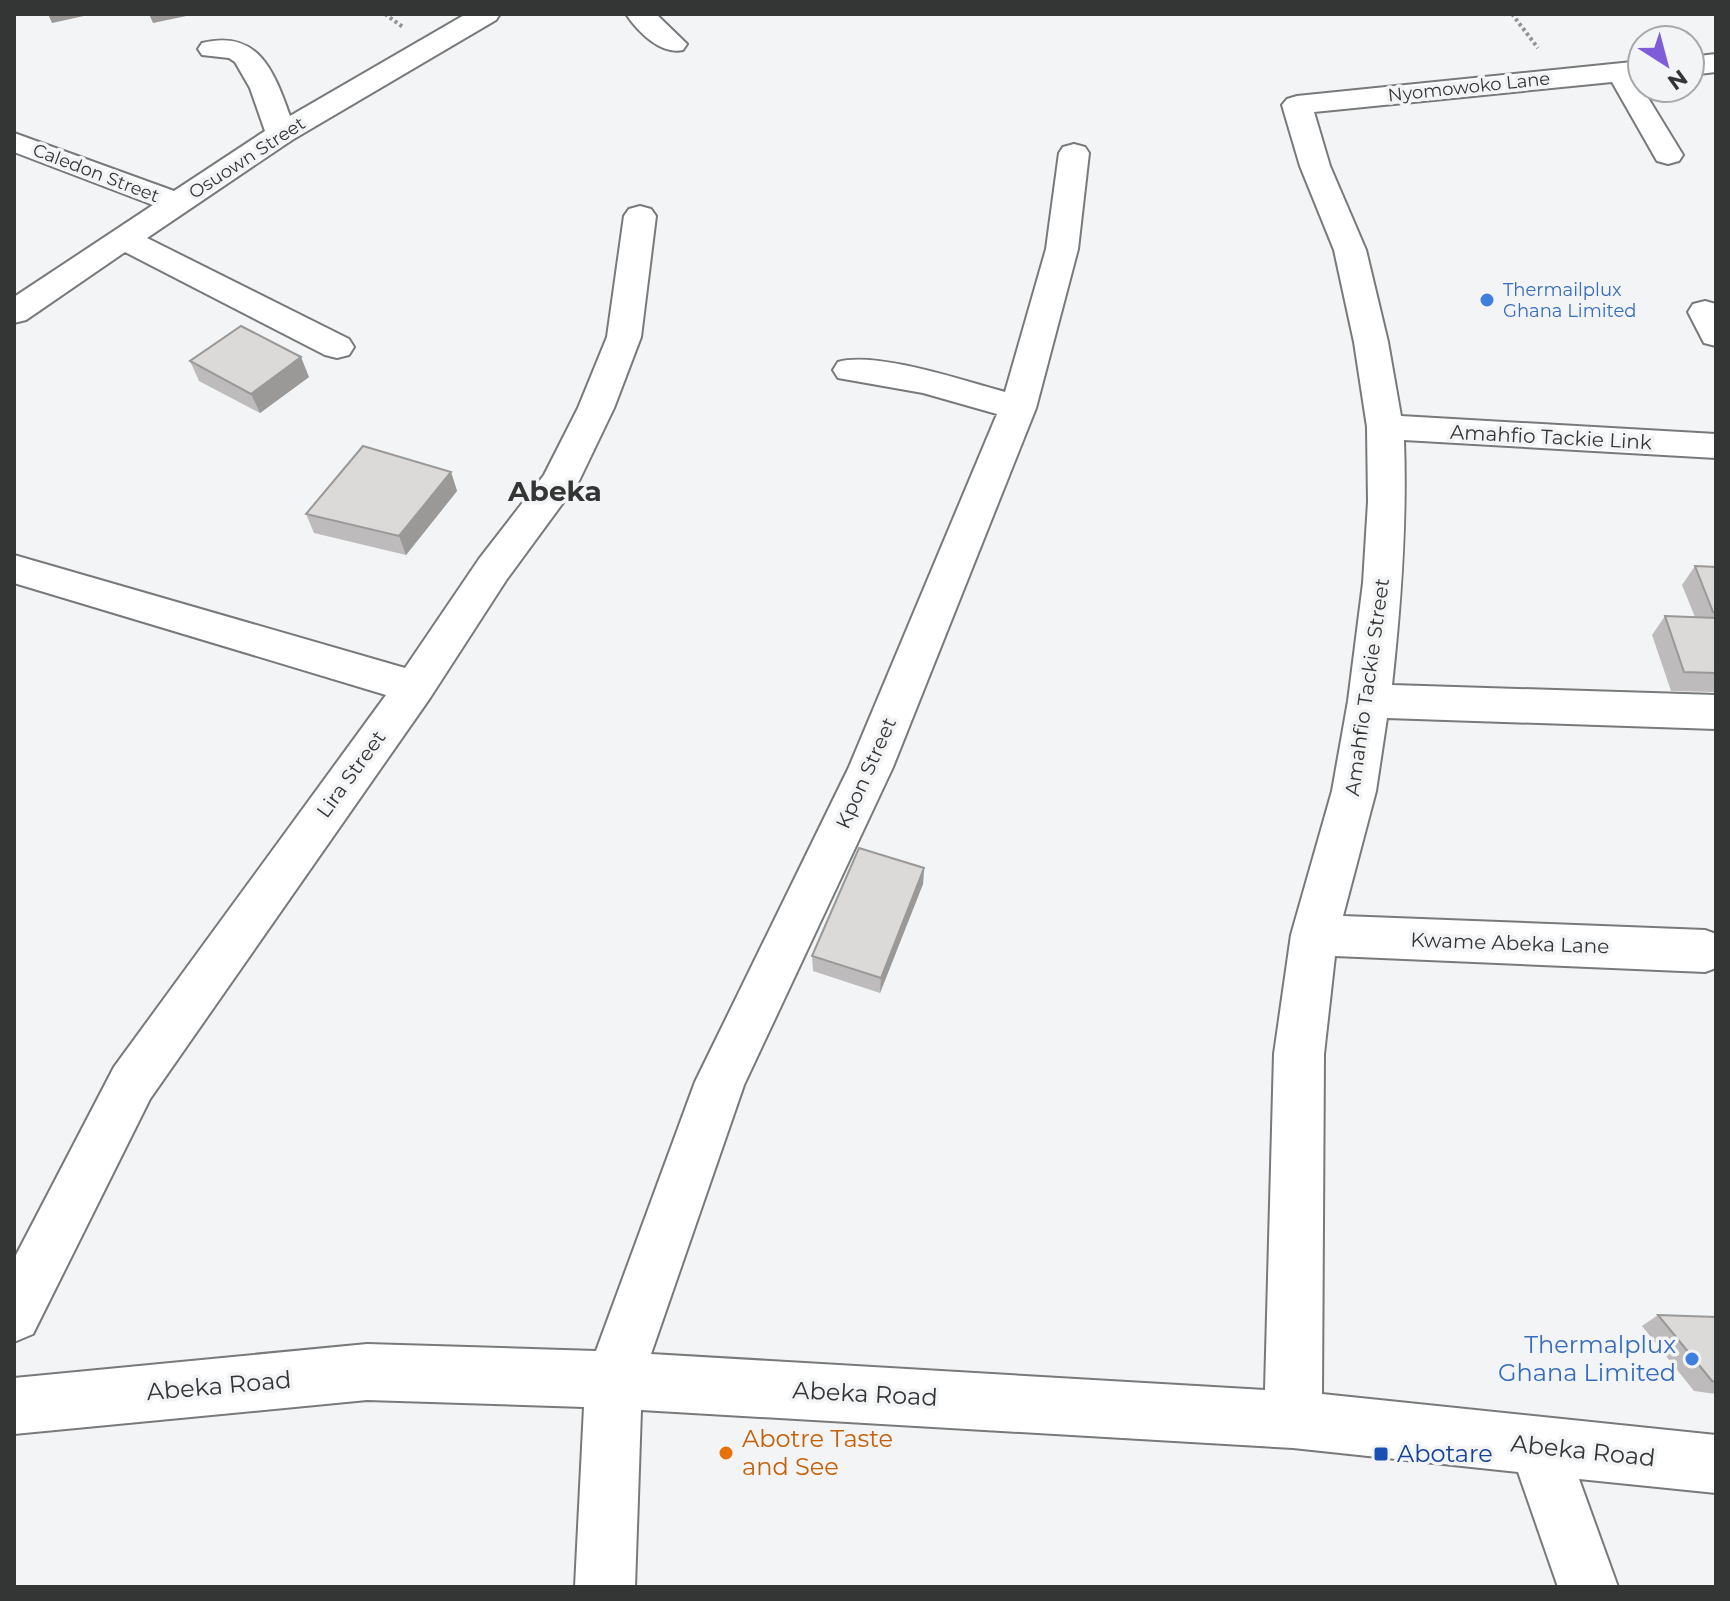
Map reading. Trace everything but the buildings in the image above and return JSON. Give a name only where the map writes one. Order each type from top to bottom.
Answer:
[{"type":"street","name":"Osuown Street","points":[[14,312],[281,134],[486,14]]},
{"type":"street","points":[[640,14],[673,44]]},
{"type":"street","points":[[212,49],[238,51],[245,55],[256,71],[281,134]]},
{"type":"street","name":"Nyomowoko Lane","points":[[1297,105],[1626,72]]},
{"type":"street","points":[[1646,104],[1668,155]]},
{"type":"street","name":"Amahfio Tackie Street","points":[[1293,1420],[1299,1054],[1314,935],[1354,791],[1369,701],[1383,583],[1387,502],[1385,427],[1371,342],[1350,250],[1315,166],[1297,105]]},
{"type":"street","name":"Caledon Street","points":[[14,142],[177,203]]},
{"type":"street","name":"Kpon Street","points":[[605,1587],[614,1380],[720,1082],[871,767],[1018,408],[1062,249],[1074,153]]},
{"type":"street","name":"Lira Street","points":[[14,1315],[132,1083],[415,687],[493,569],[560,481],[596,408],[624,337],[640,216]]},
{"type":"street","points":[[124,239],[337,347]]},
{"type":"street","points":[[850,370],[924,382],[1018,408]]},
{"type":"street","name":"Amahfio Tackie Link","points":[[1385,427],[1716,446]]},
{"type":"street","points":[[14,569],[415,687]]},
{"type":"street","points":[[1369,701],[1716,712]]},
{"type":"street","name":"Kwame Abeka Lane","points":[[1314,935],[1705,951]]},
{"type":"street","name":"Abeka Road","points":[[14,1406],[367,1372],[614,1380],[1293,1420],[1716,1464]]},
{"type":"street","points":[[1538,1446],[1588,1587]]},
{"type":"place","name":"Thermailplux Ghana Limited","points":[[1487,300]]},
{"type":"place","name":"Thermalplux Ghana Limited","points":[[1692,1359]]},
{"type":"place","name":"Abotre Taste and See","points":[[726,1453]]},
{"type":"place","name":"Abotare","points":[[1381,1454]]},
{"type":"district","name":"Abeka","points":[[555,491]]}]
